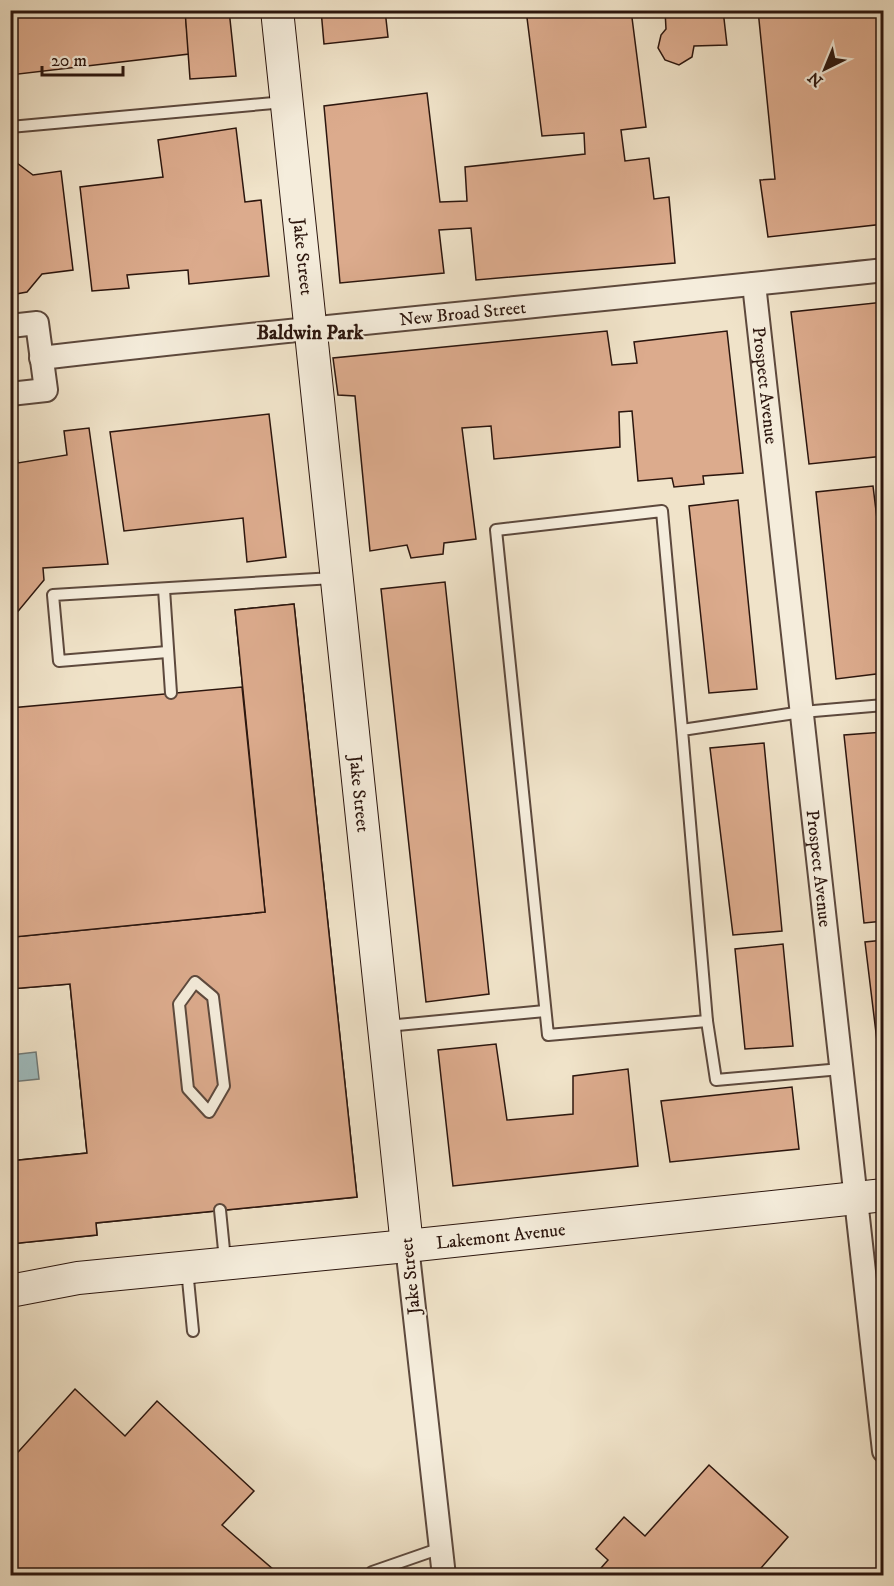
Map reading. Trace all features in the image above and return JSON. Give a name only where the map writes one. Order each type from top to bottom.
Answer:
[{"type":"street","name":"Jake Street","points":[[277,10],[407,1246],[444,1575]]},
{"type":"street","name":"New Broad Street","points":[[41,358],[311,328],[884,270]]},
{"type":"street","name":"Prospect Avenue","points":[[754,284],[841,1069],[869,1196],[884,1451]]},
{"type":"street","points":[[10,326],[37,323],[46,390],[10,394]]},
{"type":"street","name":"Lakemont Avenue","points":[[10,1291],[78,1278],[407,1246],[869,1196]]},
{"type":"lane","points":[[10,128],[287,102]]},
{"type":"lane","points":[[707,1021],[548,1035],[496,530],[662,511],[707,1021],[716,1080],[841,1069]]},
{"type":"lane","points":[[167,652],[59,661],[53,595],[337,578]]},
{"type":"lane","points":[[164,589],[171,693]]},
{"type":"lane","points":[[682,730],[802,712],[884,705]]},
{"type":"lane","points":[[195,982],[213,997],[224,1086],[209,1112],[188,1089],[179,1004],[195,982]]},
{"type":"lane","points":[[384,1026],[545,1011]]},
{"type":"lane","points":[[220,1210],[225,1263]]},
{"type":"lane","points":[[186,1267],[193,1331]]},
{"type":"lane","points":[[370,1575],[372,1572],[441,1548]]},
{"type":"water","points":[[36,1052],[39,1079],[11,1082],[11,1055]]},
{"type":"building","points":[[10,10],[185,10],[189,54],[10,75]]},
{"type":"building","points":[[185,10],[229,10],[236,76],[190,79]]},
{"type":"building","points":[[321,10],[385,10],[388,37],[324,44]]},
{"type":"building","points":[[526,10],[631,10],[646,127],[621,130],[625,161],[649,158],[654,199],[669,197],[675,263],[476,280],[471,228],[439,230],[444,273],[340,283],[324,106],[427,93],[440,202],[467,201],[465,167],[585,154],[584,133],[542,136]]},
{"type":"building","points":[[665,10],[723,10],[727,45],[694,46],[692,57],[679,65],[665,60],[658,48],[661,35],[666,29]]},
{"type":"building","points":[[758,10],[884,10],[884,224],[768,237],[760,180],[775,179]]},
{"type":"building","points":[[236,128],[245,202],[261,200],[269,276],[189,284],[188,270],[127,275],[129,288],[92,291],[80,187],[163,177],[158,140]]},
{"type":"building","points":[[13,160],[33,175],[61,171],[73,270],[42,274],[27,292],[10,295],[10,163]]},
{"type":"building","points":[[884,302],[884,456],[809,464],[791,312]]},
{"type":"building","points":[[607,331],[612,365],[637,363],[634,342],[727,331],[743,473],[703,476],[704,484],[674,487],[672,478],[638,481],[632,411],[619,412],[620,447],[494,459],[491,426],[462,428],[476,539],[444,543],[443,554],[411,558],[407,545],[370,551],[355,396],[338,395],[333,358]]},
{"type":"building","points":[[269,414],[286,557],[247,562],[243,518],[124,531],[110,432]]},
{"type":"building","points":[[89,428],[108,564],[43,568],[44,580],[10,621],[10,440],[14,439],[18,463],[67,455],[64,431]]},
{"type":"building","points":[[873,486],[884,576],[884,673],[836,679],[816,492]]},
{"type":"building","points":[[738,500],[757,689],[709,693],[689,506]]},
{"type":"building","points":[[445,582],[489,994],[426,1002],[381,589]]},
{"type":"building","points":[[294,604],[357,1197],[96,1223],[97,1235],[10,1244],[10,1161],[87,1153],[70,984],[10,989],[10,900],[14,937],[265,912],[235,610]]},
{"type":"building","points":[[294,604],[357,1197],[96,1223],[97,1235],[10,1244],[10,1161],[87,1153],[70,984],[10,989],[10,900],[14,937],[265,912],[235,610]]},
{"type":"building","points":[[242,687],[265,912],[14,937],[10,900],[10,708]]},
{"type":"building","points":[[884,732],[884,921],[864,923],[844,735]]},
{"type":"building","points":[[764,743],[782,931],[733,935],[710,748]]},
{"type":"building","points":[[884,940],[884,1041],[877,1041],[865,942]]},
{"type":"building","points":[[783,944],[793,1046],[745,1049],[735,949]]},
{"type":"building","points":[[496,1044],[507,1120],[573,1114],[573,1076],[628,1069],[638,1166],[453,1186],[438,1050]]},
{"type":"building","points":[[792,1087],[799,1149],[670,1162],[661,1101]]},
{"type":"building","points":[[75,1389],[125,1436],[157,1401],[254,1491],[222,1525],[281,1576],[10,1576],[10,1461]]},
{"type":"building","points":[[709,1465],[788,1537],[754,1576],[594,1576],[608,1560],[596,1549],[624,1517],[645,1536]]},
{"type":"district","name":"Baldwin Park","points":[[310,332]]}]
